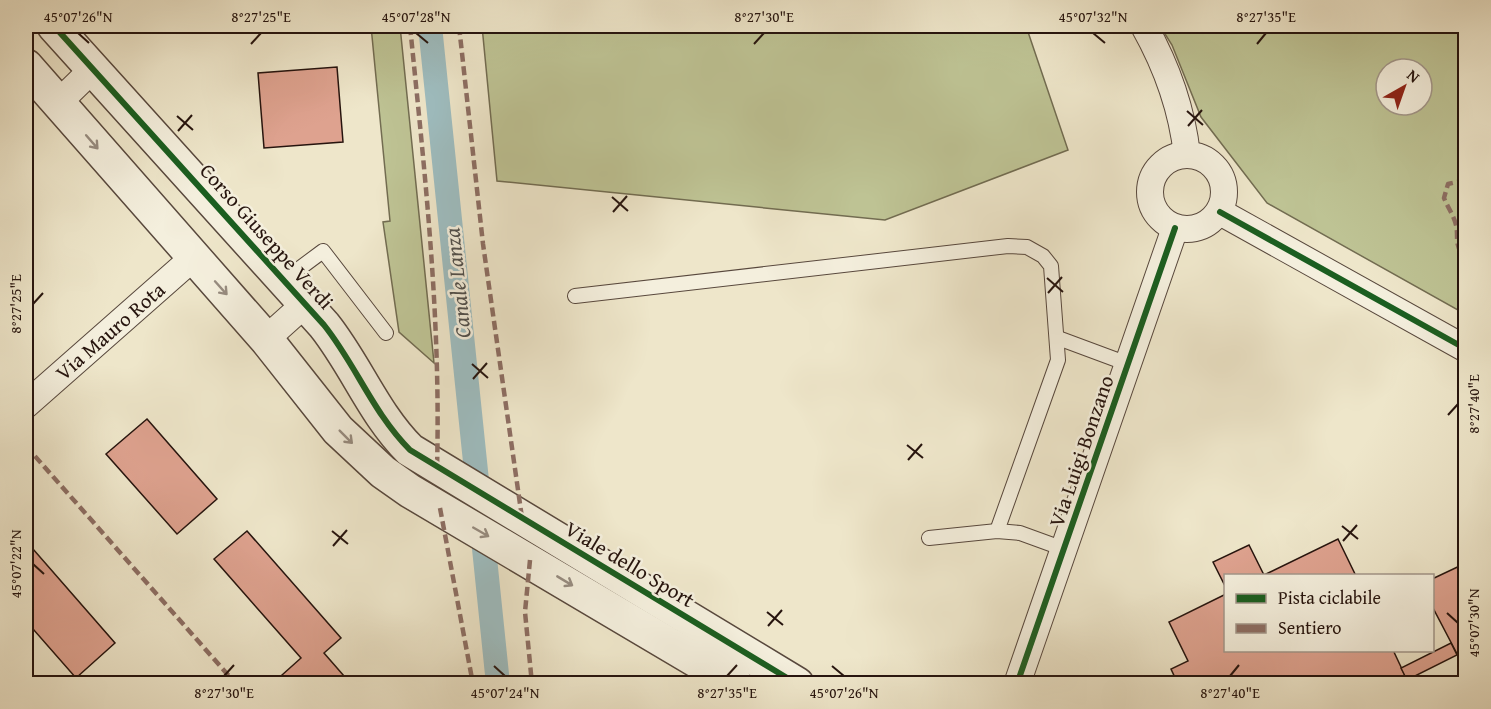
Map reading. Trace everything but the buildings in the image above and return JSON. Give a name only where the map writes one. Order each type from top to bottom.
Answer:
[{"type":"street","name":"Corso Giuseppe Verdi","points":[[54,26],[337,341],[371,401],[392,431],[410,450],[441,470]]},
{"type":"street","points":[[1144,26],[1162,57],[1184,128],[1186,155]]},
{"type":"street","points":[[26,66],[266,339],[339,430],[383,472],[736,684]]},
{"type":"street","points":[[58,103],[94,68]]},
{"type":"street","points":[[1186,155],[1208,161],[1216,169],[1225,190],[1220,212],[1211,222],[1200,228],[1175,228],[1163,221],[1155,211],[1151,200],[1150,186],[1155,174],[1163,164],[1186,155]]},
{"type":"street","points":[[1220,212],[1466,349]]},
{"type":"street","name":"Via Luigi Bonzano","points":[[1017,684],[1175,228]]},
{"type":"street","name":"Via Mauro Rota","points":[[26,405],[194,257]]},
{"type":"street","name":"Corso Giuseppe Verdi","points":[[266,339],[305,304]]},
{"type":"street","name":"Viale dello Sport","points":[[441,470],[797,684]]},
{"type":"lane","points":[[576,296],[1008,246],[1027,248],[1043,256],[1051,266],[1058,360],[997,531]]},
{"type":"lane","points":[[284,280],[322,251],[386,333]]},
{"type":"lane","points":[[1058,338],[1128,364]]},
{"type":"lane","points":[[441,470],[444,510]]},
{"type":"lane","points":[[517,515],[522,556]]},
{"type":"lane","points":[[929,538],[997,531],[1020,533],[1064,549]]},
{"type":"green space","points":[[371,26],[400,26],[434,363],[399,332],[383,222],[390,221]]},
{"type":"green space","points":[[482,26],[1026,26],[1068,150],[885,220],[497,181]]},
{"type":"green space","points":[[1160,26],[1465,26],[1465,314],[1267,203],[1201,117],[1172,45]]},
{"type":"waterway","name":"Canale Lanza","points":[[430,26],[498,684]]},
{"type":"marked path","points":[[410,26],[434,301],[437,356],[437,468]]},
{"type":"marked path","points":[[459,26],[483,244],[522,518]]},
{"type":"marked path","points":[[1466,180],[1448,184],[1444,198],[1455,222],[1459,249],[1466,256]]},
{"type":"marked path","points":[[26,446],[236,684]]},
{"type":"marked path","points":[[440,508],[473,684]]},
{"type":"marked path","points":[[530,560],[525,612],[532,684]]},
{"type":"cycle path","points":[[54,26],[324,325],[385,420],[410,450],[797,684]]},
{"type":"cycle path","points":[[1220,212],[1466,349]]},
{"type":"cycle path","points":[[1017,684],[1175,228]]}]
